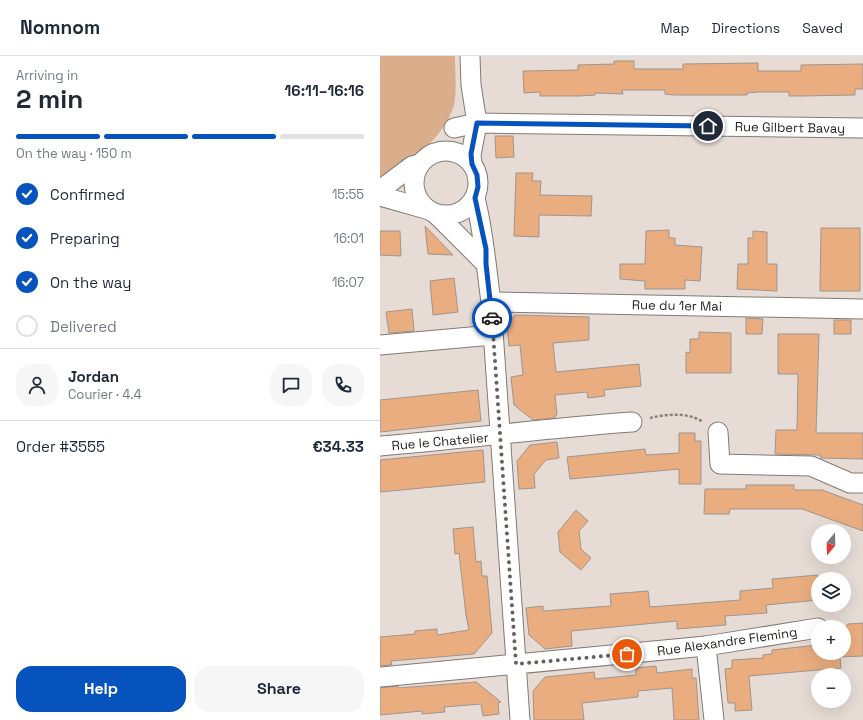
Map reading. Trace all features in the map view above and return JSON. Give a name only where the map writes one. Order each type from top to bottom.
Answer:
[{"type":"street","points":[[380,196],[447,216],[458,214],[468,207],[475,198],[478,181],[472,164],[471,154],[477,123],[471,85],[470,56]]},
{"type":"street","points":[[471,85],[454,128],[434,153],[420,164],[415,173],[413,183],[417,197],[486,264]]},
{"type":"street","name":"Rue Gilbert Bavay","points":[[454,128],[477,123],[863,128]]},
{"type":"street","points":[[434,153],[445,151],[455,152],[465,157],[472,164]]},
{"type":"street","points":[[380,190],[412,166],[420,164]]},
{"type":"street","points":[[475,198],[486,249],[486,264],[491,302],[520,720]]},
{"type":"street","name":"Rue du 1er Mai","points":[[491,302],[863,309]]},
{"type":"street","points":[[380,345],[493,335]]},
{"type":"street","name":"Rue le Chatelier","points":[[380,446],[501,435],[570,426],[632,422]]},
{"type":"street","points":[[718,432],[720,464],[811,466],[850,483],[863,484]]},
{"type":"street","name":"Rue Alexandre Fleming","points":[[380,676],[706,646],[811,629]]},
{"type":"street","points":[[706,646],[714,720]]},
{"type":"path","points":[[632,422],[659,416],[693,416],[718,432]]},
{"type":"shaded area","points":[[380,56],[455,56],[456,88],[454,105],[449,118],[442,129],[424,149],[380,182]]},
{"type":"building","points":[[614,61],[634,61],[634,69],[683,69],[683,64],[758,63],[758,71],[801,71],[801,65],[863,64],[863,89],[855,89],[855,95],[801,96],[789,96],[789,92],[758,92],[747,93],[747,95],[675,95],[665,94],[665,90],[622,90],[623,94],[595,93],[595,95],[579,96],[540,96],[540,92],[524,93],[523,71],[578,70],[578,65],[614,64]]},
{"type":"building","points":[[495,136],[513,136],[514,157],[496,158]]},
{"type":"building","points":[[516,173],[533,173],[532,181],[541,181],[540,195],[592,196],[591,216],[539,215],[539,237],[514,236]]},
{"type":"building","points":[[425,226],[453,255],[428,254]]},
{"type":"building","points":[[821,228],[860,228],[860,291],[820,291]]},
{"type":"building","points":[[669,230],[669,238],[675,238],[675,245],[702,247],[700,281],[685,280],[685,289],[645,289],[645,281],[620,279],[620,264],[645,264],[646,231]]},
{"type":"building","points":[[380,231],[400,231],[401,256],[380,255]]},
{"type":"building","points":[[753,231],[767,232],[767,264],[777,264],[777,291],[737,289],[738,264],[748,264],[748,238],[753,238]]},
{"type":"building","points":[[454,278],[458,312],[433,315],[430,281]]},
{"type":"building","points":[[412,309],[414,331],[389,333],[386,312]]},
{"type":"building","points":[[515,315],[589,317],[589,340],[553,343],[556,372],[639,364],[641,386],[604,390],[605,396],[588,398],[587,392],[555,395],[557,415],[555,415],[555,418],[533,420],[514,405],[511,377],[523,375],[520,345],[509,346],[507,325]]},
{"type":"building","points":[[746,318],[763,319],[762,334],[746,334]]},
{"type":"building","points":[[834,320],[851,320],[851,334],[834,334]]},
{"type":"building","points":[[699,332],[731,333],[731,373],[686,373],[686,352],[690,353],[690,339],[699,339]]},
{"type":"building","points":[[778,334],[819,334],[816,433],[863,433],[863,459],[821,458],[820,455],[775,454],[776,430],[797,430],[798,374],[778,374]]},
{"type":"building","points":[[478,390],[481,421],[380,432],[380,400]]},
{"type":"building","points":[[679,433],[695,433],[695,441],[701,441],[701,484],[679,484],[679,469],[570,479],[567,457],[645,449],[646,455],[679,453]]},
{"type":"building","points":[[557,442],[559,458],[546,460],[534,474],[535,488],[519,489],[517,461],[530,445]]},
{"type":"building","points":[[483,450],[485,482],[380,492],[380,460]]},
{"type":"building","points":[[746,485],[794,485],[794,490],[822,490],[863,505],[863,531],[851,527],[851,524],[844,524],[802,509],[730,509],[729,514],[704,514],[705,489],[746,489]]},
{"type":"building","points":[[576,510],[588,521],[579,531],[581,549],[591,558],[581,570],[560,552],[558,532]]},
{"type":"building","points":[[473,527],[476,562],[481,561],[482,576],[487,576],[492,633],[474,654],[391,661],[392,665],[380,666],[380,637],[415,634],[415,631],[437,629],[437,635],[469,630],[459,553],[455,554],[453,529]]},
{"type":"building","points":[[811,576],[811,601],[766,605],[767,613],[725,616],[726,625],[677,629],[677,621],[571,631],[572,646],[545,649],[529,635],[526,608],[543,606],[543,611],[611,606],[610,594],[648,591],[650,607],[740,600],[740,591],[773,588],[772,579]]},
{"type":"building","points":[[863,623],[863,656],[851,657],[851,624]]},
{"type":"building","points":[[811,646],[811,660],[840,660],[841,668],[811,668],[811,671],[749,676],[752,710],[735,711],[735,703],[728,703],[725,669],[732,668],[732,660],[763,658],[763,655],[772,654],[772,650]]},
{"type":"building","points":[[656,666],[657,673],[692,669],[692,678],[696,678],[699,720],[674,720],[672,688],[638,691],[638,697],[582,703],[584,720],[534,720],[533,691],[545,677],[594,672],[595,679],[636,675],[636,668]]},
{"type":"building","points":[[476,682],[501,702],[498,703],[499,714],[483,716],[481,704],[444,707],[445,712],[422,714],[422,711],[380,715],[380,688]]},
{"type":"way so far","points":[[492,318],[516,664],[627,654]]},
{"type":"route","points":[[492,318],[486,264],[486,249],[475,198],[478,187],[477,175],[472,164],[471,154],[477,123],[708,126]]}]
